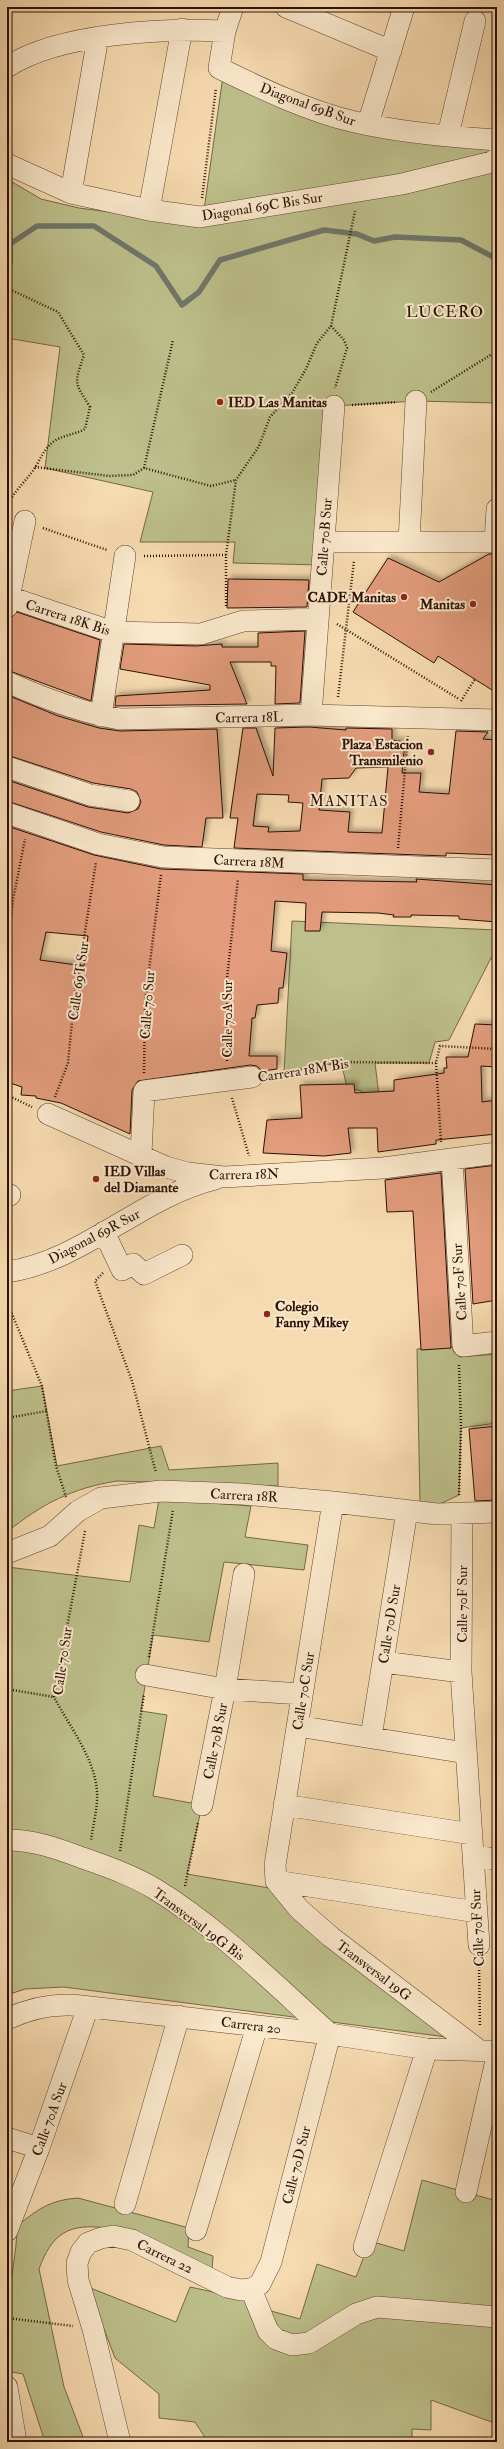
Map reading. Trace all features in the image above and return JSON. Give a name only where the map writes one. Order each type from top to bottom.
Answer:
[{"type":"street","points":[[219,68],[225,31],[233,7]]},
{"type":"street","points":[[286,7],[391,51]]},
{"type":"street","points":[[368,124],[404,7]]},
{"type":"street","points":[[448,135],[475,21]]},
{"type":"street","points":[[7,66],[47,50],[98,37],[182,29],[225,31]]},
{"type":"street","points":[[149,210],[182,29]]},
{"type":"street","points":[[71,193],[98,37]]},
{"type":"street","name":"Diagonal 69B Sur","points":[[219,68],[274,94],[354,122],[497,140]]},
{"type":"street","name":"Diagonal 69C Bis Sur","points":[[7,164],[71,193],[149,210],[200,217],[402,184],[492,162],[497,158]]},
{"type":"street","points":[[409,542],[416,401]]},
{"type":"street","name":"Calle 70B Sur","points":[[311,715],[334,406]]},
{"type":"street","points":[[324,542],[496,542],[497,509]]},
{"type":"street","points":[[8,602],[25,521]]},
{"type":"street","points":[[101,716],[125,556]]},
{"type":"street","name":"Carrera 18K Bis","points":[[8,602],[113,632],[201,634],[243,621],[318,618]]},
{"type":"street","name":"Carrera 18L","points":[[7,682],[48,700],[101,716],[142,720],[311,715],[497,720]]},
{"type":"street","points":[[7,766],[90,795],[129,801]]},
{"type":"street","name":"Carrera 18M","points":[[7,813],[98,844],[163,857],[497,870]]},
{"type":"street","name":"Carrera 18M Bis","points":[[144,1091],[252,1077]]},
{"type":"street","points":[[141,1154],[144,1091]]},
{"type":"street","name":"Carrera 18N","points":[[48,1114],[141,1154],[166,1167],[188,1173],[224,1177],[383,1168],[497,1153]]},
{"type":"street","name":"Calle 70F Sur","points":[[447,1160],[463,1346]]},
{"type":"street","name":"Diagonal 69R Sur","points":[[7,1272],[22,1270],[43,1262],[104,1232],[173,1194],[194,1185],[224,1177]]},
{"type":"street","points":[[104,1232],[122,1270],[133,1264],[144,1274],[182,1255]]},
{"type":"street","points":[[463,1346],[497,1342]]},
{"type":"street","name":"Carrera 18R","points":[[7,1552],[50,1536],[84,1507],[101,1498],[161,1491],[242,1494],[333,1502],[407,1511],[462,1515],[497,1512]]},
{"type":"street","name":"Calle 70C Sur","points":[[276,1881],[275,1865],[284,1805],[333,1502]]},
{"type":"street","name":"Calle 70D Sur","points":[[371,1738],[407,1511]]},
{"type":"street","name":"Calle 70F Sur","points":[[462,1515],[461,1672],[479,1945]]},
{"type":"street","name":"Calle 70B Sur","points":[[202,1805],[225,1689],[244,1574]]},
{"type":"street","points":[[383,1662],[461,1672]]},
{"type":"street","points":[[146,1675],[225,1689],[302,1694]]},
{"type":"street","points":[[297,1726],[466,1753]]},
{"type":"street","points":[[284,1805],[472,1834]]},
{"type":"street","name":"Transversal 19G Bis","points":[[7,1840],[33,1842],[48,1846],[117,1870],[154,1889],[182,1908],[254,1966],[330,2034]]},
{"type":"street","points":[[473,1856],[497,1859]]},
{"type":"street","points":[[276,1881],[477,1912]]},
{"type":"street","name":"Transversal 19G","points":[[276,1881],[299,1909],[331,1937],[491,2053]]},
{"type":"street","name":"Carrera 20","points":[[7,2019],[36,2008],[57,2004],[179,2016],[330,2034],[427,2049],[491,2053]]},
{"type":"street","name":"Calle 70A Sur","points":[[7,2231],[39,2148],[88,2007]]},
{"type":"street","points":[[126,2204],[179,2016]]},
{"type":"street","points":[[196,2230],[257,2026]]},
{"type":"street","name":"Calle 70D Sur","points":[[251,2289],[264,2278],[271,2262],[330,2034]]},
{"type":"street","points":[[364,2247],[427,2049]]},
{"type":"street","points":[[466,2192],[491,2053]]},
{"type":"street","points":[[7,2138],[39,2148]]},
{"type":"street","name":"Carrera 22","points":[[93,2329],[78,2280],[77,2263],[81,2252],[88,2243],[101,2238],[113,2236],[132,2240],[227,2287],[241,2290],[251,2289]]},
{"type":"street","points":[[251,2289],[268,2331],[276,2339],[292,2345],[309,2343],[356,2314],[376,2307],[497,2317]]},
{"type":"street","points":[[93,2329],[120,2442]]},
{"type":"street","points":[[8,2387],[16,2442]]},
{"type":"path","points":[[200,217],[219,68]]},
{"type":"path","points":[[226,627],[226,555],[236,480],[259,446],[270,417],[292,393],[306,369],[317,343],[331,326],[354,211]]},
{"type":"path","points":[[7,288],[58,312],[84,355],[76,382],[78,390],[90,407],[85,429],[57,440],[42,451],[35,467],[7,507]]},
{"type":"path","points":[[331,326],[344,340],[347,348],[335,385],[334,406]]},
{"type":"path","points":[[35,467],[109,476],[133,475],[144,468],[173,340]]},
{"type":"path","points":[[144,468],[211,486],[236,480]]},
{"type":"path","points":[[336,716],[357,542]]},
{"type":"path","points":[[318,618],[346,630],[461,700],[474,679]]},
{"type":"path","points":[[396,866],[410,718]]},
{"type":"path","points":[[7,952],[13,900],[28,820]]},
{"type":"path","name":"Calle 69T Sur","points":[[48,1114],[68,1063],[74,1001],[98,844]]},
{"type":"path","name":"Calle 70 Sur","points":[[144,1091],[145,1002],[163,857]]},
{"type":"path","name":"Calle 70A Sur","points":[[241,861],[227,978],[227,1080],[254,1175]]},
{"type":"path","points":[[447,1160],[436,1063],[440,1046],[497,1049]]},
{"type":"path","name":"Carrera 18M Bis","points":[[252,1077],[341,1062],[436,1063]]},
{"type":"path","points":[[7,1095],[48,1114]]},
{"type":"path","points":[[117,1259],[95,1281],[132,1381],[161,1491]]},
{"type":"path","points":[[7,1302],[42,1386],[56,1466],[64,1494],[84,1507]]},
{"type":"path","points":[[462,1515],[459,1495],[461,1428],[459,1357],[463,1346]]},
{"type":"path","points":[[7,1418],[47,1411]]},
{"type":"path","name":"Calle 70 Sur","points":[[84,1507],[54,1697],[82,1747],[93,1772],[97,1792],[88,1860]]},
{"type":"path","points":[[7,1689],[54,1697]]},
{"type":"path","points":[[182,1908],[202,1805]]},
{"type":"path","name":"Calle 70F Sur","points":[[479,1945],[491,2053]]},
{"type":"path","points":[[7,2318],[93,2329]]},
{"type":"green space","points":[[223,76],[301,112],[497,143],[497,403],[416,401],[334,406],[322,565],[233,563],[235,542],[140,542],[153,492],[45,468],[60,347],[7,338],[7,179],[41,199],[79,208],[202,224]]},
{"type":"green space","points":[[292,921],[497,930],[497,959],[491,958],[449,1040],[435,1042],[429,1063],[375,1063],[380,1104],[366,1103],[361,1091],[347,1087],[341,1062],[284,1073]]},
{"type":"green space","points":[[463,1346],[459,1357],[497,1354],[497,1423],[461,1428],[459,1495],[440,1504],[420,1502],[417,1349]]},
{"type":"green space","points":[[42,1386],[57,1466],[161,1446],[169,1470],[278,1463],[278,1486],[117,1481],[86,1488],[45,1505],[7,1532],[7,1391]]},
{"type":"green space","points":[[159,1499],[251,1506],[245,1537],[308,1545],[304,1570],[224,1562],[209,1642],[153,1635],[141,1711],[167,1715],[153,1796],[202,1805],[187,1874],[269,1888],[454,2038],[64,1987],[25,1989],[7,1995],[7,1567],[130,1582],[139,1525],[154,1528]]},
{"type":"green space","points":[[422,2180],[497,2201],[497,2424],[431,2400],[431,2430],[412,2429],[412,2442],[208,2442],[195,2422],[159,2418],[159,2394],[115,2358],[88,2287],[176,2322],[190,2287],[264,2303],[264,2309],[300,2319],[317,2264],[356,2277],[370,2241],[404,2251]]},
{"type":"green space","points":[[78,2198],[189,2228],[188,2247],[213,2256],[212,2270],[107,2228],[82,2227],[72,2229],[56,2239],[44,2257],[39,2269],[64,2387],[85,2442],[45,2442],[23,2374],[7,2371],[7,2306],[9,2305],[17,2226],[45,2206],[68,2199]]},
{"type":"building","points":[[489,554],[493,554],[497,561],[497,682],[492,690],[438,656],[434,663],[353,612],[388,558],[439,582]]},
{"type":"building","points":[[228,579],[309,580],[307,607],[227,608]]},
{"type":"building","points":[[17,612],[100,640],[91,701],[7,670],[7,643],[11,618]]},
{"type":"building","points":[[305,631],[300,703],[275,704],[276,666],[271,666],[271,662],[230,662],[247,704],[115,706],[116,696],[210,690],[210,685],[120,669],[124,644],[196,646],[222,644],[222,647],[258,647],[258,633]]},
{"type":"building","points":[[7,695],[58,716],[99,728],[120,731],[217,729],[223,818],[206,818],[202,847],[164,845],[101,832],[7,801],[7,780],[88,807],[128,813],[138,809],[141,802],[137,792],[131,789],[93,783],[7,755]]},
{"type":"building","points":[[309,727],[346,730],[346,728],[392,729],[392,740],[405,742],[402,773],[421,773],[419,792],[449,794],[456,731],[488,732],[483,739],[497,740],[497,855],[446,853],[446,856],[234,848],[238,818],[230,818],[243,728],[256,728],[273,776],[275,728]],"holes":[[[388,767],[382,833],[348,832],[350,812],[319,810],[322,779],[349,778],[356,768]],[[257,794],[289,795],[288,802],[303,803],[300,831],[268,832],[269,827],[253,826]]]},
{"type":"building","points":[[7,826],[94,855],[161,869],[303,874],[303,880],[417,882],[416,879],[497,885],[497,922],[459,919],[459,916],[411,915],[411,917],[393,917],[394,915],[378,913],[322,912],[320,931],[305,931],[306,903],[275,901],[271,951],[287,953],[283,988],[279,988],[278,1003],[257,1005],[255,1018],[252,1018],[249,1056],[277,1056],[277,1069],[262,1071],[257,1066],[250,1065],[138,1081],[132,1090],[130,1134],[61,1103],[36,1098],[36,1096],[21,1095],[22,1087],[7,1082]],"holes":[[[46,932],[88,936],[84,966],[40,960]]]},
{"type":"building","points":[[475,1024],[497,1025],[497,1067],[481,1066],[482,1102],[497,1100],[497,1134],[436,1140],[436,1144],[378,1152],[377,1128],[348,1128],[351,1153],[324,1156],[263,1153],[267,1120],[302,1118],[300,1085],[354,1084],[355,1093],[394,1091],[394,1080],[444,1073],[444,1068],[447,1068],[446,1057],[468,1057]]},
{"type":"building","points":[[497,1165],[497,1300],[473,1304],[465,1169]]},
{"type":"building","points":[[441,1173],[451,1348],[421,1350],[413,1211],[387,1212],[385,1180]]},
{"type":"building","points":[[497,1426],[497,1500],[475,1501],[469,1429]]},
{"type":"waterway","points":[[7,263],[10,263],[10,244],[37,226],[94,226],[156,266],[182,305],[199,292],[220,260],[324,230],[357,234],[374,241],[395,237],[461,240],[497,259]]},
{"type":"place","name":"IED Las Manitas","points":[[220,402]]},
{"type":"place","name":"CADE Manitas","points":[[404,597]]},
{"type":"place","name":"Manitas","points":[[473,604]]},
{"type":"place","name":"Plaza Estacion Transmilenio","points":[[431,752]]},
{"type":"place","name":"IED Villas del Diamante","points":[[96,1179]]},
{"type":"place","name":"Colegio Fanny Mikey","points":[[267,1314]]},
{"type":"district","name":"LUCERO","points":[[445,311]]},
{"type":"district","name":"MANITAS","points":[[349,801]]}]
